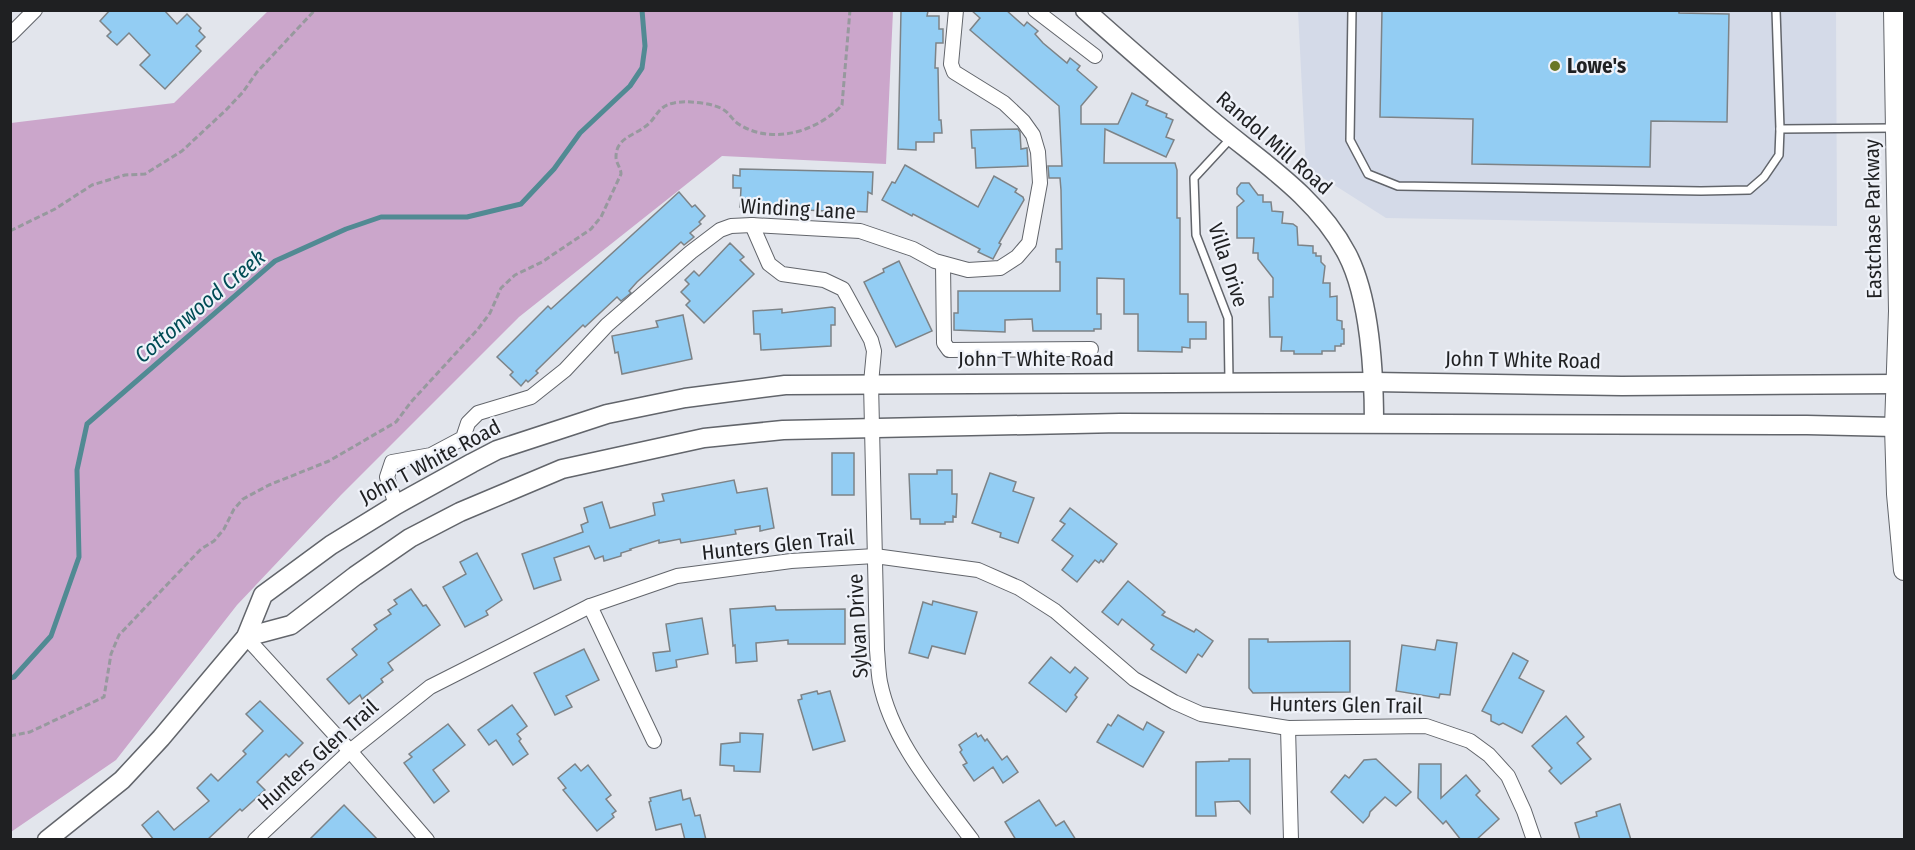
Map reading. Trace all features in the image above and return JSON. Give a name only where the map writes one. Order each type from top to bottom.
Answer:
[{"type":"main road","name":"Eastchase Parkway","points":[[1894,10],[1900,427]]},
{"type":"main road","points":[[1900,427],[1897,494],[1905,570]]},
{"type":"street","points":[[10,35],[34,10]]},
{"type":"street","name":"Winding Lane","points":[[463,438],[468,423],[478,413],[531,397],[565,370],[607,325],[691,252],[720,230],[731,226],[752,225],[860,231],[913,249],[943,264],[968,270],[1000,268],[1017,257],[1029,243],[1040,183],[1038,152],[1033,135],[1023,121],[1004,103],[954,72],[951,64],[956,10]]},
{"type":"street","points":[[1035,10],[1095,56]]},
{"type":"street","name":"Randol Mill Road","points":[[1085,10],[1232,137],[1290,183],[1322,217],[1347,253],[1357,277],[1368,331],[1374,382],[1374,423]]},
{"type":"street","name":"Sylvan Drive","points":[[752,225],[769,264],[782,274],[824,280],[843,289],[871,340],[874,351],[871,383],[877,650],[880,682],[892,720],[915,763],[972,840]]},
{"type":"street","points":[[943,264],[944,343],[949,350],[1091,350]]},
{"type":"street","name":"John T White Road","points":[[47,840],[122,780],[161,738],[246,637],[264,595],[331,545],[396,505],[472,463],[497,450],[568,425],[608,414],[685,398],[785,385],[871,383],[1374,382],[1622,386],[1900,384]]},
{"type":"street","points":[[427,840],[246,637],[291,625],[410,538],[460,512],[562,469],[704,438],[783,430],[1120,423],[1900,427]]},
{"type":"street","points":[[396,505],[387,477],[392,462],[431,455],[463,438],[472,463]]},
{"type":"street","name":"Hunters Glen Trail","points":[[255,840],[350,751],[430,687],[590,606],[676,576],[791,561],[875,556],[978,570],[1019,588],[1055,611],[1134,679],[1174,702],[1201,714],[1288,728],[1426,726],[1470,741],[1489,755],[1508,776],[1534,840]]},
{"type":"street","points":[[590,606],[654,741]]},
{"type":"street","points":[[1288,728],[1291,840]]},
{"type":"lane","points":[[1352,10],[1350,140],[1368,174],[1398,186],[1701,191],[1749,190],[1764,177],[1779,155],[1776,10]]},
{"type":"lane","points":[[1780,129],[1896,128]]},
{"type":"lane","name":"Villa Drive","points":[[1229,383],[1228,318],[1196,235],[1194,178],[1232,137]]},
{"type":"path","points":[[10,231],[55,209],[92,185],[125,175],[145,174],[182,151],[243,92],[257,72],[315,10]]},
{"type":"path","points":[[10,736],[30,732],[104,697],[111,654],[119,635],[201,549],[214,541],[243,499],[269,485],[329,461],[396,422],[411,402],[478,329],[490,313],[501,288],[515,275],[542,262],[591,229],[604,212],[621,174],[616,158],[619,146],[635,131],[643,129],[660,107],[674,102],[700,103],[722,108],[737,123],[769,134],[789,134],[805,130],[835,112],[842,105],[850,10]]},
{"type":"shaded area","points":[[268,11],[893,11],[886,164],[722,156],[519,317],[341,495],[237,605],[116,760],[11,832],[11,123],[174,103]]},
{"type":"shaded area","points":[[1298,11],[1836,11],[1837,226],[1386,218],[1306,167]]},
{"type":"building","points":[[110,10],[164,10],[177,24],[187,14],[201,28],[199,31],[205,37],[196,46],[201,51],[165,89],[140,65],[150,55],[129,33],[117,45],[107,36],[111,32],[100,21]]},
{"type":"building","points":[[971,10],[1006,10],[1024,26],[1027,22],[1038,31],[1035,34],[1043,43],[1067,63],[1070,58],[1080,66],[1077,70],[1097,87],[1081,106],[1081,124],[1118,124],[1132,93],[1148,101],[1146,105],[1167,114],[1166,117],[1173,120],[1166,137],[1174,140],[1166,157],[1105,129],[1104,163],[1175,163],[1177,218],[1180,218],[1180,294],[1188,294],[1188,322],[1206,322],[1206,339],[1190,339],[1190,348],[1182,347],[1182,352],[1138,351],[1138,314],[1124,314],[1124,279],[1097,278],[1097,314],[1101,314],[1101,329],[1033,331],[1032,319],[1005,320],[1005,332],[954,330],[954,313],[958,313],[958,291],[1060,291],[1060,262],[1056,262],[1056,249],[1062,249],[1060,178],[1049,178],[1048,166],[1062,166],[1059,106],[970,30],[980,18]]},
{"type":"building","name":"Lowe's","points":[[1382,10],[1679,10],[1679,13],[1729,14],[1727,122],[1651,121],[1650,167],[1472,164],[1473,119],[1380,117]]},
{"type":"building","points":[[901,11],[928,11],[927,16],[939,16],[939,29],[943,29],[943,43],[936,43],[935,68],[938,68],[939,120],[941,120],[942,133],[934,133],[934,142],[916,142],[916,150],[898,149]]},
{"type":"building","points":[[1018,129],[1021,149],[1027,148],[1028,166],[976,168],[971,130]]},
{"type":"building","points":[[905,165],[978,207],[994,176],[1017,189],[1015,192],[1024,200],[999,243],[1001,244],[993,259],[978,252],[980,249],[882,200]]},
{"type":"building","points":[[740,169],[873,172],[872,194],[868,192],[867,212],[849,211],[849,216],[827,215],[827,211],[740,207],[741,188],[733,188],[733,175],[740,176]]},
{"type":"building","points":[[1241,183],[1249,183],[1258,195],[1263,195],[1263,202],[1271,202],[1272,211],[1283,212],[1282,223],[1293,224],[1297,227],[1298,245],[1313,246],[1313,253],[1321,256],[1321,262],[1325,266],[1323,283],[1330,283],[1330,297],[1337,296],[1337,320],[1342,321],[1342,329],[1344,329],[1344,344],[1335,346],[1335,351],[1322,351],[1322,354],[1294,354],[1294,351],[1281,351],[1282,337],[1270,337],[1269,297],[1273,297],[1273,278],[1258,259],[1258,253],[1253,253],[1254,238],[1237,238],[1237,207],[1244,201],[1237,194],[1237,188]]},
{"type":"building","points":[[679,192],[692,207],[695,205],[705,216],[699,222],[701,224],[690,233],[694,237],[684,245],[681,242],[637,282],[629,291],[631,293],[621,301],[617,297],[585,327],[583,325],[536,371],[538,373],[521,386],[510,375],[513,372],[497,357],[548,306],[551,309]]},
{"type":"building","points":[[730,243],[744,257],[740,260],[754,274],[704,323],[686,305],[690,301],[681,292],[689,284],[685,280],[694,271],[699,276]]},
{"type":"building","points":[[899,261],[932,331],[896,347],[864,282]]},
{"type":"building","points":[[835,308],[835,325],[831,325],[831,346],[761,350],[760,334],[754,334],[753,311],[782,309],[782,313]]},
{"type":"building","points":[[683,315],[692,359],[622,374],[612,336],[658,327],[656,321]]},
{"type":"building","points":[[832,453],[854,453],[854,495],[832,495]]},
{"type":"building","points":[[937,470],[952,470],[952,494],[957,494],[956,517],[953,516],[953,522],[945,522],[945,524],[920,524],[920,519],[911,519],[909,474],[937,474]]},
{"type":"building","points":[[990,473],[1016,482],[1013,491],[1034,498],[1018,543],[1000,537],[1001,533],[972,523]]},
{"type":"building","points":[[734,480],[737,493],[767,488],[774,528],[760,531],[760,526],[735,530],[736,534],[681,543],[680,539],[659,543],[659,540],[630,549],[621,553],[621,556],[604,561],[603,556],[595,559],[589,546],[554,558],[561,580],[534,589],[522,554],[583,532],[581,525],[588,522],[584,508],[602,502],[610,528],[655,515],[653,503],[664,501],[662,494]]},
{"type":"building","points":[[1070,508],[1117,544],[1103,562],[1101,560],[1099,563],[1095,560],[1077,582],[1062,570],[1073,556],[1052,540],[1065,524],[1060,521]]},
{"type":"building","points":[[477,553],[502,600],[486,611],[488,615],[465,627],[443,587],[466,574],[460,562]]},
{"type":"building","points":[[1128,581],[1165,612],[1162,615],[1194,632],[1196,629],[1213,641],[1202,657],[1198,654],[1186,673],[1151,649],[1154,645],[1122,619],[1118,625],[1102,612]]},
{"type":"building","points":[[411,589],[440,625],[388,663],[393,670],[381,679],[383,682],[362,699],[360,695],[349,704],[327,679],[357,655],[352,649],[377,629],[374,625],[391,614],[388,610],[397,604],[394,600]]},
{"type":"building","points":[[933,601],[977,612],[965,654],[932,646],[928,658],[909,653],[923,602],[932,605]]},
{"type":"building","points":[[775,606],[776,610],[845,609],[845,644],[788,644],[788,640],[756,643],[757,661],[736,663],[730,609]]},
{"type":"building","points":[[702,618],[708,654],[676,660],[677,667],[656,671],[653,653],[670,651],[666,624]]},
{"type":"building","points":[[1249,639],[1268,639],[1268,642],[1350,641],[1350,692],[1253,693],[1249,688]]},
{"type":"building","points":[[1437,640],[1457,643],[1450,695],[1440,694],[1439,698],[1396,691],[1402,645],[1435,650]]},
{"type":"building","points":[[584,649],[599,680],[566,696],[572,707],[555,715],[534,673]]},
{"type":"building","points":[[1513,653],[1528,661],[1519,678],[1544,691],[1522,733],[1503,723],[1499,725],[1491,721],[1491,715],[1482,711]]},
{"type":"building","points":[[1051,657],[1070,673],[1075,667],[1088,678],[1066,712],[1029,683]]},
{"type":"building","points":[[817,691],[818,694],[830,691],[845,741],[813,750],[798,700],[802,699],[801,695]]},
{"type":"building","points":[[260,701],[303,743],[289,757],[286,754],[257,782],[265,790],[242,811],[240,809],[207,840],[154,840],[142,825],[158,811],[174,830],[209,801],[197,788],[211,774],[218,781],[246,754],[243,751],[263,731],[246,714]]},
{"type":"building","points":[[512,705],[527,726],[517,734],[528,754],[513,765],[496,740],[489,745],[478,730]]},
{"type":"building","points":[[1118,715],[1143,730],[1147,722],[1164,732],[1143,767],[1097,742],[1108,724],[1111,726]]},
{"type":"building","points":[[1566,716],[1584,737],[1577,743],[1591,759],[1561,784],[1549,771],[1552,768],[1532,746]]},
{"type":"building","points":[[448,724],[465,745],[433,770],[449,791],[434,803],[404,763],[412,757],[409,754]]},
{"type":"building","points":[[740,733],[763,734],[760,772],[734,771],[734,766],[720,765],[721,744],[740,742]]},
{"type":"building","points":[[976,733],[978,737],[981,735],[985,741],[987,739],[1002,760],[1007,756],[1018,772],[1003,783],[993,767],[974,781],[963,765],[967,763],[960,752],[962,750],[959,745]]},
{"type":"building","points":[[1229,759],[1250,759],[1250,813],[1239,801],[1215,802],[1216,816],[1196,816],[1196,762],[1229,761]]},
{"type":"building","points":[[1376,759],[1411,792],[1396,806],[1385,797],[1363,823],[1331,792],[1345,775],[1349,778],[1364,760]]},
{"type":"building","points":[[575,764],[581,771],[588,765],[611,795],[606,799],[616,811],[612,814],[614,817],[597,831],[563,790],[566,788],[558,778]]},
{"type":"building","points":[[1419,764],[1441,764],[1441,798],[1466,775],[1480,791],[1476,795],[1499,819],[1476,840],[1461,840],[1446,821],[1443,824],[1418,798]]},
{"type":"building","points":[[681,790],[683,800],[690,798],[695,816],[700,815],[706,840],[685,840],[681,824],[656,830],[650,798]]},
{"type":"building","points":[[1039,800],[1056,826],[1064,821],[1076,840],[1016,840],[1005,822]]},
{"type":"building","points":[[1620,804],[1631,840],[1580,840],[1575,823],[1597,816],[1596,812]]},
{"type":"building","points":[[344,805],[378,840],[309,840]]},
{"type":"waterway","name":"Cottonwood Creek","points":[[10,678],[14,677],[51,636],[79,557],[77,470],[87,424],[275,261],[346,229],[381,217],[467,217],[521,204],[554,169],[580,133],[630,86],[642,68],[645,46],[642,10]]},
{"type":"place","name":"Lowe's","points":[[1555,66]]}]
